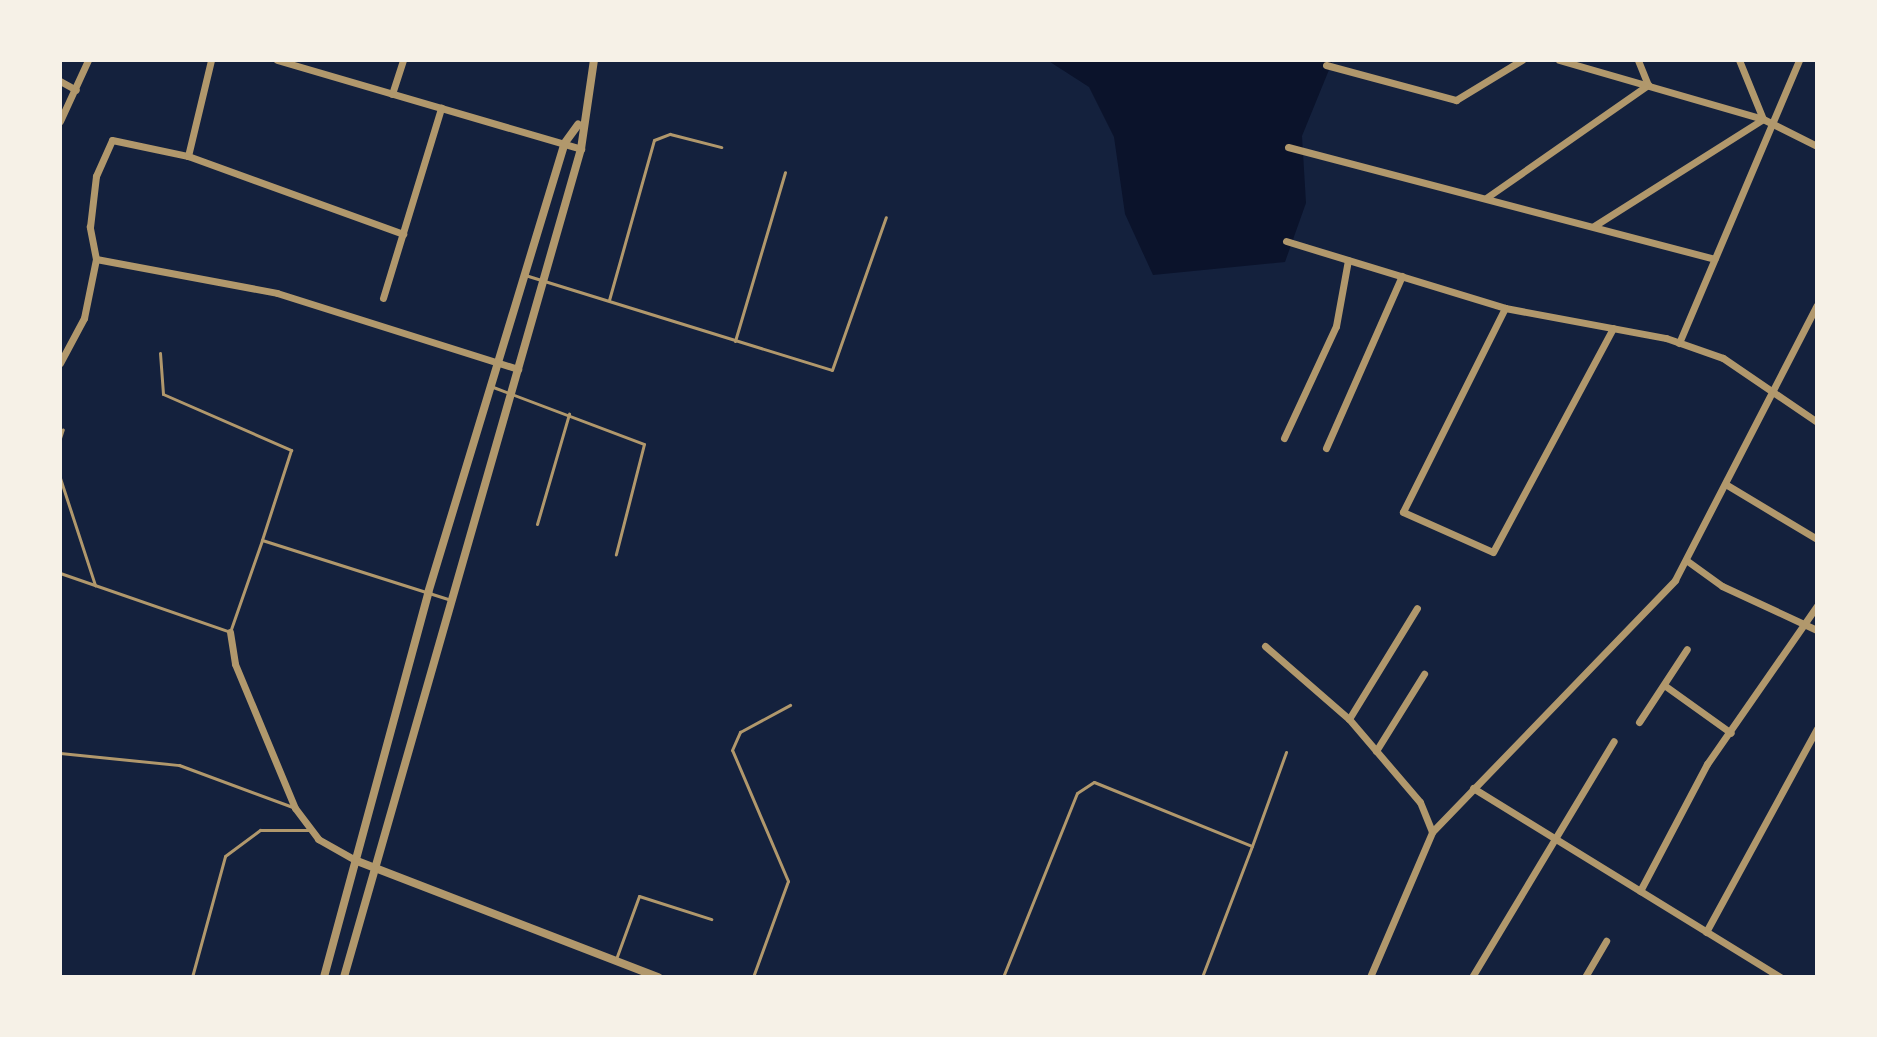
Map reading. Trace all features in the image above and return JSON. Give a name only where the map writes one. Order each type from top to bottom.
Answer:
[{"type":"street","points":[[60,121],[88,60]]},
{"type":"street","points":[[188,156],[211,60]]},
{"type":"street","points":[[277,60],[581,149]]},
{"type":"street","points":[[392,94],[403,60]]},
{"type":"street","points":[[344,977],[448,599],[512,392],[581,149],[579,124],[594,60]]},
{"type":"street","points":[[1326,65],[1456,100],[1522,60]]},
{"type":"street","points":[[1559,60],[1763,119],[1817,146]]},
{"type":"street","points":[[1638,60],[1648,85]]},
{"type":"street","points":[[1739,60],[1763,119]]},
{"type":"street","points":[[1679,343],[1799,60]]},
{"type":"street","points":[[60,81],[76,90]]},
{"type":"street","points":[[1486,198],[1648,85]]},
{"type":"street","points":[[383,298],[441,108]]},
{"type":"street","points":[[1594,226],[1763,119]]},
{"type":"street","points":[[324,977],[428,593],[497,362],[564,144],[579,124]]},
{"type":"street","points":[[60,363],[84,318],[96,259],[94,192],[108,144],[121,139],[188,156],[403,234]]},
{"type":"street","points":[[1288,147],[1715,259]]},
{"type":"street","points":[[1286,241],[1505,308],[1679,343],[1723,358],[1817,422]]},
{"type":"street","points":[[96,259],[277,293],[378,331],[518,369]]},
{"type":"street","points":[[1284,438],[1336,326],[1348,260]]},
{"type":"street","points":[[1326,448],[1402,276]]},
{"type":"street","points":[[1370,977],[1432,832],[1627,634],[1686,560],[1777,395],[1817,305]]},
{"type":"street","points":[[1505,308],[1403,512],[1493,552],[1613,328]]},
{"type":"street","points":[[1727,485],[1817,539]]},
{"type":"street","points":[[1686,560],[1722,586],[1817,630]]},
{"type":"street","points":[[1640,891],[1731,733],[1817,606]]},
{"type":"street","points":[[1349,719],[1417,608]]},
{"type":"street","points":[[230,632],[235,664],[295,808],[308,830],[357,861],[376,869],[658,977]]},
{"type":"street","points":[[1265,646],[1349,719],[1420,802],[1432,832]]},
{"type":"street","points":[[1639,722],[1687,649]]},
{"type":"street","points":[[1376,751],[1424,674]]},
{"type":"street","points":[[1664,685],[1731,733]]},
{"type":"street","points":[[1706,932],[1817,728]]},
{"type":"street","points":[[1472,977],[1557,841],[1614,741]]},
{"type":"street","points":[[1473,788],[1780,977]]},
{"type":"street","points":[[1585,977],[1606,941]]},
{"type":"lane","points":[[609,300],[654,140],[670,134],[721,147]]},
{"type":"lane","points":[[735,341],[785,172]]},
{"type":"lane","points":[[525,275],[835,369],[886,217]]},
{"type":"lane","points":[[60,573],[230,632],[291,450],[163,394],[160,353]]},
{"type":"lane","points":[[490,386],[569,414],[647,449],[616,554]]},
{"type":"lane","points":[[537,524],[569,414]]},
{"type":"lane","points":[[60,438],[63,429]]},
{"type":"lane","points":[[60,478],[95,585]]},
{"type":"lane","points":[[262,540],[448,599]]},
{"type":"lane","points":[[753,977],[788,881],[732,750],[740,732],[790,705]]},
{"type":"lane","points":[[1202,977],[1286,752]]},
{"type":"lane","points":[[60,753],[179,765],[295,808]]},
{"type":"lane","points":[[1003,977],[1077,793],[1089,783],[1252,846]]},
{"type":"lane","points":[[192,977],[225,856],[260,830],[308,830]]},
{"type":"lane","points":[[615,961],[639,896],[711,919]]},
{"type":"water","points":[[1047,60],[1333,60],[1302,136],[1306,203],[1285,262],[1153,275],[1125,214],[1114,137],[1089,87]]}]
